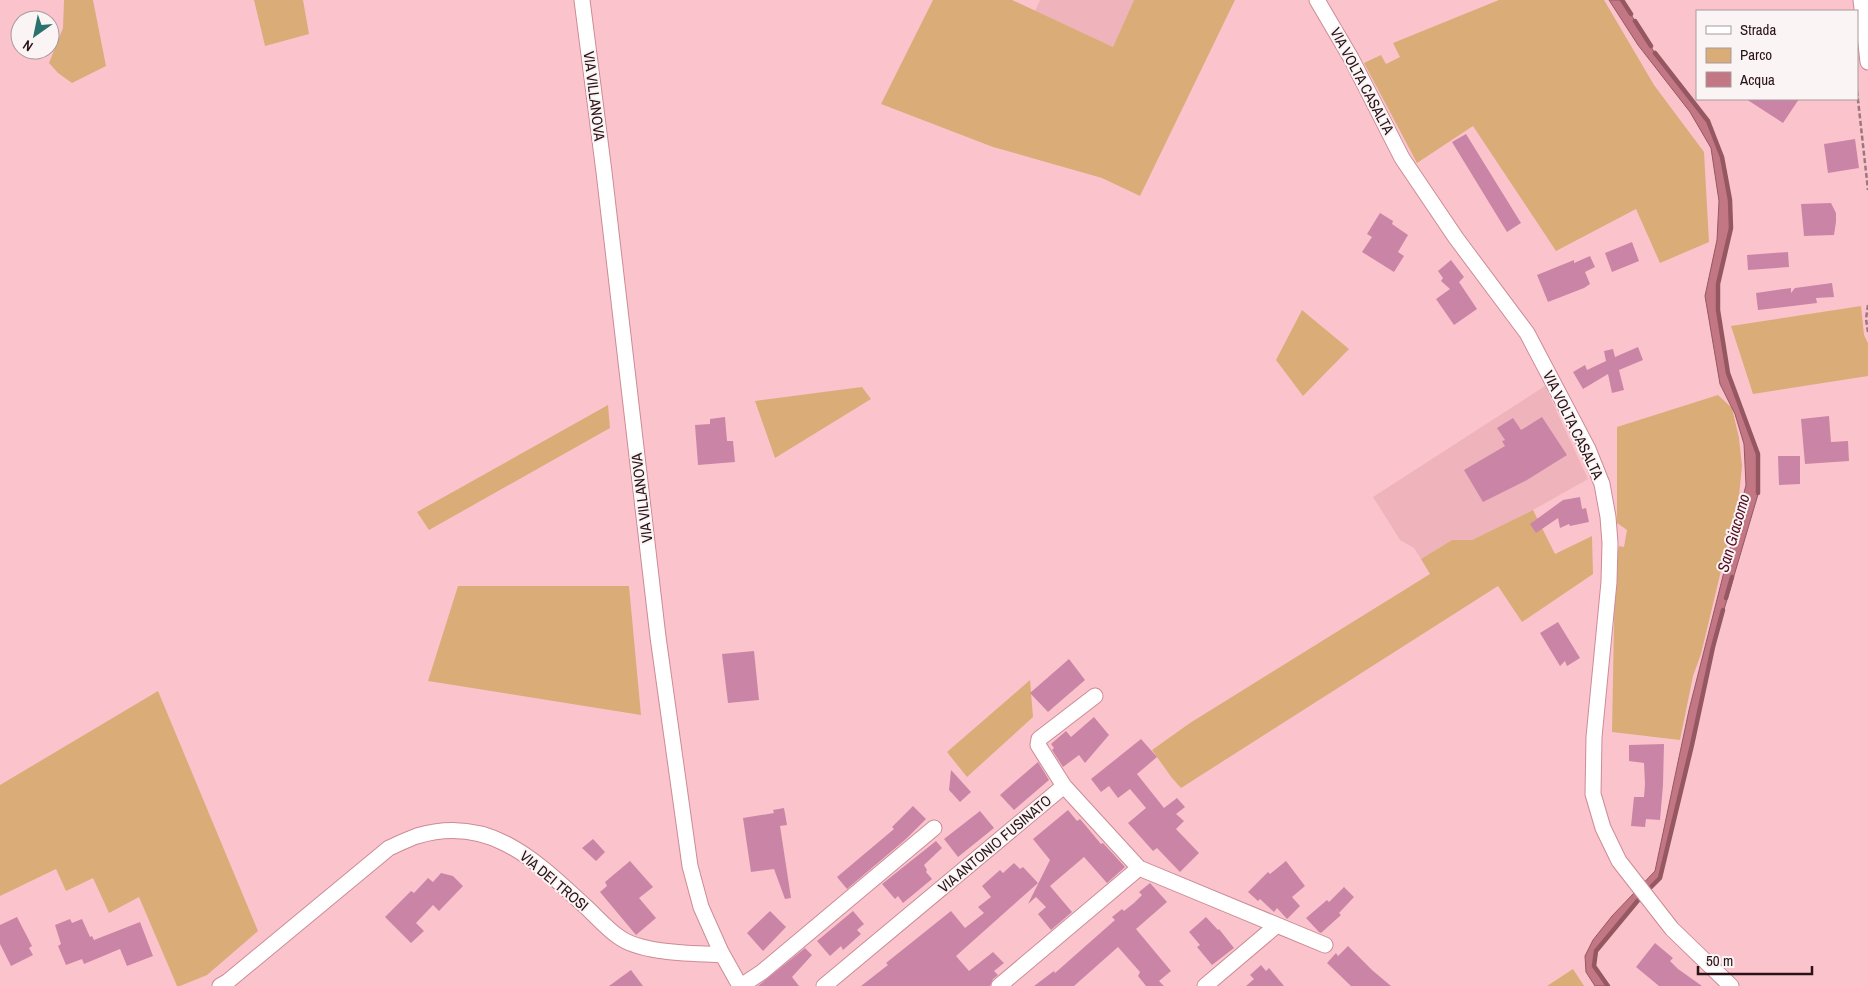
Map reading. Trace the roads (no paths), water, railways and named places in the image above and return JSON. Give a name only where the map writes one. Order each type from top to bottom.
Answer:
[{"type":"street","name":"VIA VILLANOVA","points":[[582,0],[658,636],[690,866],[701,907],[722,955],[740,986]]},
{"type":"street","name":"VIA VOLTA CASALTA","points":[[1317,0],[1351,58],[1402,158],[1456,238],[1527,333],[1588,449],[1602,484],[1608,517],[1610,563],[1594,736],[1594,794],[1603,828],[1618,862],[1672,929],[1731,986]]},
{"type":"street","points":[[1860,0],[1868,62]]},
{"type":"street","name":"VIA ANTONIO FUSINATO","points":[[1095,696],[1039,739],[1038,745],[1064,786],[1139,868],[1325,945]]},
{"type":"street","name":"VIA ANTONIO FUSINATO","points":[[824,986],[1064,786]]},
{"type":"street","points":[[740,986],[762,972],[934,828]]},
{"type":"street","name":"VIA DEI TROSI","points":[[220,986],[389,848],[416,836],[459,830],[482,833],[502,841],[525,854],[549,873],[619,938],[635,945],[671,952],[722,955]]},
{"type":"street","points":[[1000,986],[1139,868]]},
{"type":"street","points":[[1205,986],[1277,925]]},
{"type":"water","points":[[1609,0],[1622,0],[1661,63],[1708,121],[1722,157],[1730,200],[1731,228],[1718,284],[1718,310],[1728,373],[1758,454],[1759,491],[1713,647],[1660,878],[1639,899],[1596,951],[1594,966],[1608,986],[1595,986],[1586,972],[1585,956],[1593,940],[1612,916],[1655,871],[1689,710],[1746,485],[1744,444],[1735,414],[1720,384],[1705,296],[1717,240],[1719,201],[1711,148],[1690,112],[1638,45]]},
{"type":"waterway","name":"San Giacomo","points":[[1622,0],[1631,14]]},
{"type":"waterway","name":"San Giacomo","points":[[1635,21],[1651,46]]},
{"type":"waterway","name":"San Giacomo","points":[[1655,53],[1708,121],[1722,157],[1730,200],[1731,228],[1718,284],[1718,310],[1728,373],[1758,454],[1758,493]]},
{"type":"waterway","name":"San Giacomo","points":[[1726,598],[1732,577]]},
{"type":"waterway","name":"San Giacomo","points":[[1646,892],[1660,878],[1723,610]]},
{"type":"waterway","name":"San Giacomo","points":[[1608,986],[1594,966],[1596,951],[1640,898]]}]
